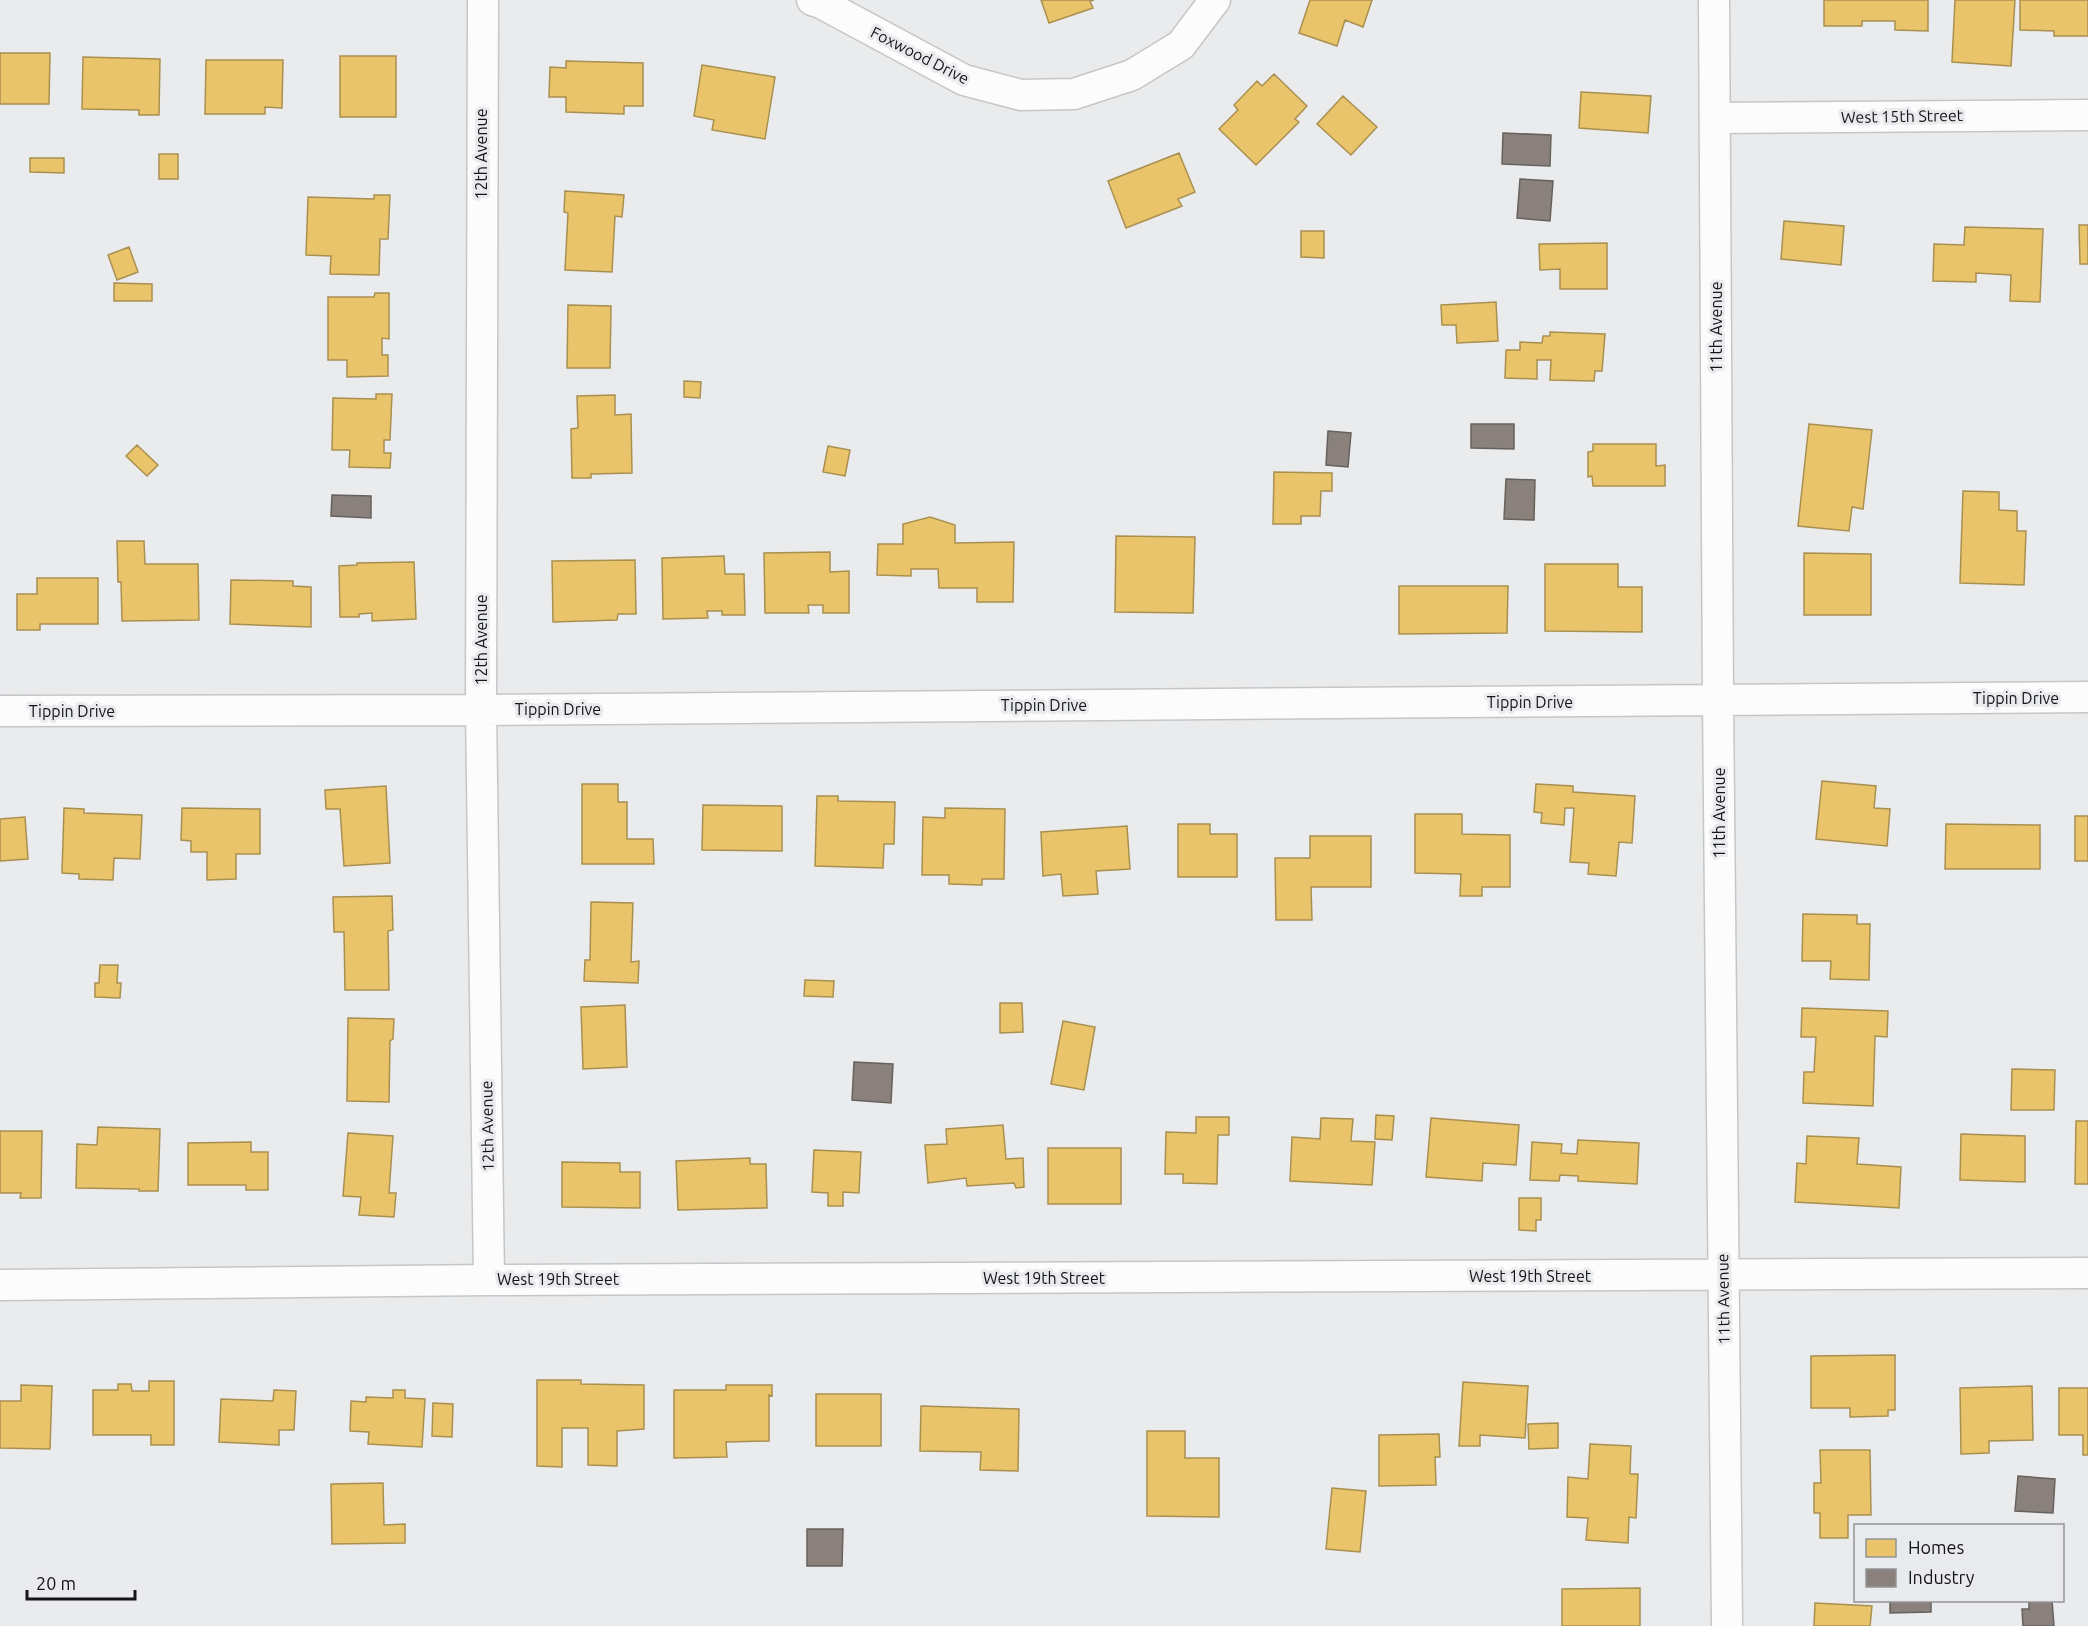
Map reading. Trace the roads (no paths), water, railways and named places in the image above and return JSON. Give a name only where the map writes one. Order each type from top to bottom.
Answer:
[{"type":"street","name":"12th Avenue","points":[[483,0],[481,710],[489,1280]]},
{"type":"street","name":"Foxwood Drive","points":[[812,0],[964,80],[1021,95],[1074,94],[1132,75],[1181,45],[1215,0]]},
{"type":"street","name":"11th Avenue","points":[[1714,0],[1727,1626]]},
{"type":"street","name":"West 15th Street","points":[[1715,118],[2088,115]]},
{"type":"street","name":"Tippin Drive","points":[[0,711],[481,710],[2088,697]]},
{"type":"street","name":"West 19th Street","points":[[0,1285],[489,1280],[2088,1273]]}]
